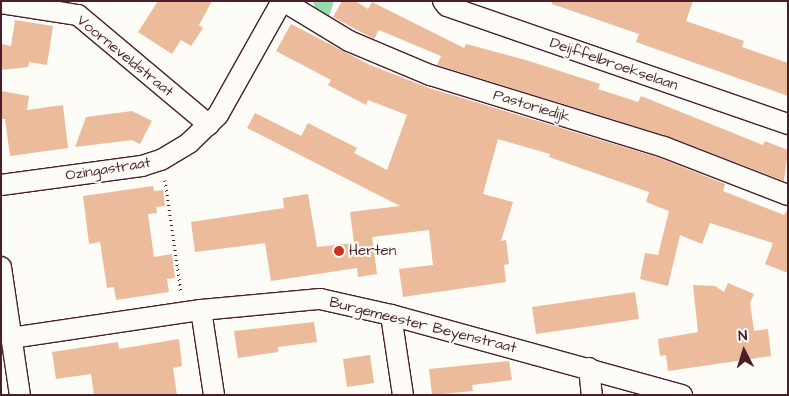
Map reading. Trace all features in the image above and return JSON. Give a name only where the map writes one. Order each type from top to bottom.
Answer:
[{"type":"street","name":"Ozingastraat","points":[[1,185],[142,166],[162,160],[209,125],[218,116],[282,1]]},
{"type":"street","name":"Pastoriedijk","points":[[282,1],[349,41],[430,75],[664,147],[788,195]]},
{"type":"street","name":"Deijffelbroekselaan","points":[[443,1],[447,6],[788,124]]},
{"type":"street","name":"Voorneveldstraat","points":[[1,3],[78,15],[209,125]]},
{"type":"street","points":[[1,267],[20,395]]},
{"type":"street","name":"Burgemeester Beyenstraat","points":[[11,338],[193,312],[320,299],[391,315],[682,395]]},
{"type":"street","points":[[193,312],[214,395]]},
{"type":"street","points":[[391,315],[402,395]]},
{"type":"street","points":[[588,368],[592,395]]},
{"type":"path","points":[[162,160],[193,312]]},
{"type":"green space","points":[[313,1],[334,1],[328,20],[315,8]]},
{"type":"building","points":[[158,1],[212,1],[199,25],[203,28],[191,46],[181,40],[172,54],[138,32]]},
{"type":"building","points":[[342,1],[355,1],[368,9],[372,2],[464,48],[466,44],[529,61],[600,84],[598,89],[638,102],[641,96],[763,145],[765,141],[788,150],[784,181],[667,136],[437,65],[441,56],[379,30],[374,39],[333,17]]},
{"type":"building","points":[[552,1],[693,1],[686,21],[744,41],[742,47],[788,63],[788,96],[636,42],[639,34],[552,4]]},
{"type":"building","points":[[15,20],[53,26],[47,65],[29,62],[28,67],[1,70],[1,44],[11,46]]},
{"type":"building","points":[[291,24],[370,65],[429,88],[660,158],[725,184],[723,191],[784,215],[788,209],[788,273],[765,264],[773,243],[710,223],[702,244],[680,235],[668,286],[640,279],[645,253],[658,255],[669,211],[646,202],[649,192],[549,157],[550,154],[498,139],[483,194],[513,202],[501,241],[506,240],[509,264],[504,265],[506,282],[403,297],[399,269],[433,265],[429,230],[372,237],[377,274],[358,277],[357,268],[271,281],[265,243],[195,252],[191,222],[284,208],[283,198],[308,194],[317,247],[354,243],[350,212],[400,206],[247,128],[255,113],[301,136],[308,123],[357,148],[354,153],[387,170],[407,115],[368,100],[366,105],[328,85],[331,80],[276,51]]},
{"type":"building","points":[[1,91],[29,96],[27,110],[63,105],[68,148],[10,156],[5,119],[1,119]]},
{"type":"building","points":[[132,111],[152,121],[140,144],[132,140],[75,147],[86,117]]},
{"type":"building","points":[[153,186],[154,191],[163,190],[165,206],[156,207],[157,213],[148,214],[154,257],[172,254],[175,278],[167,279],[169,292],[116,300],[114,287],[107,288],[100,242],[89,244],[83,196]]},
{"type":"building","points":[[728,283],[754,294],[750,303],[754,331],[768,329],[771,356],[668,371],[666,355],[660,356],[658,339],[698,332],[693,285],[715,286],[724,292]]},
{"type":"building","points":[[635,292],[639,319],[536,334],[532,307]]},
{"type":"building","points":[[314,322],[317,342],[278,347],[278,352],[238,358],[234,331]]},
{"type":"building","points":[[179,339],[182,366],[173,368],[177,395],[94,395],[91,374],[56,379],[52,352],[118,342],[119,349]]},
{"type":"building","points":[[370,355],[374,383],[347,387],[343,359]]},
{"type":"building","points":[[509,361],[512,380],[472,385],[473,391],[432,395],[429,369]]},
{"type":"place","name":"Herten","points":[[339,251]]}]
